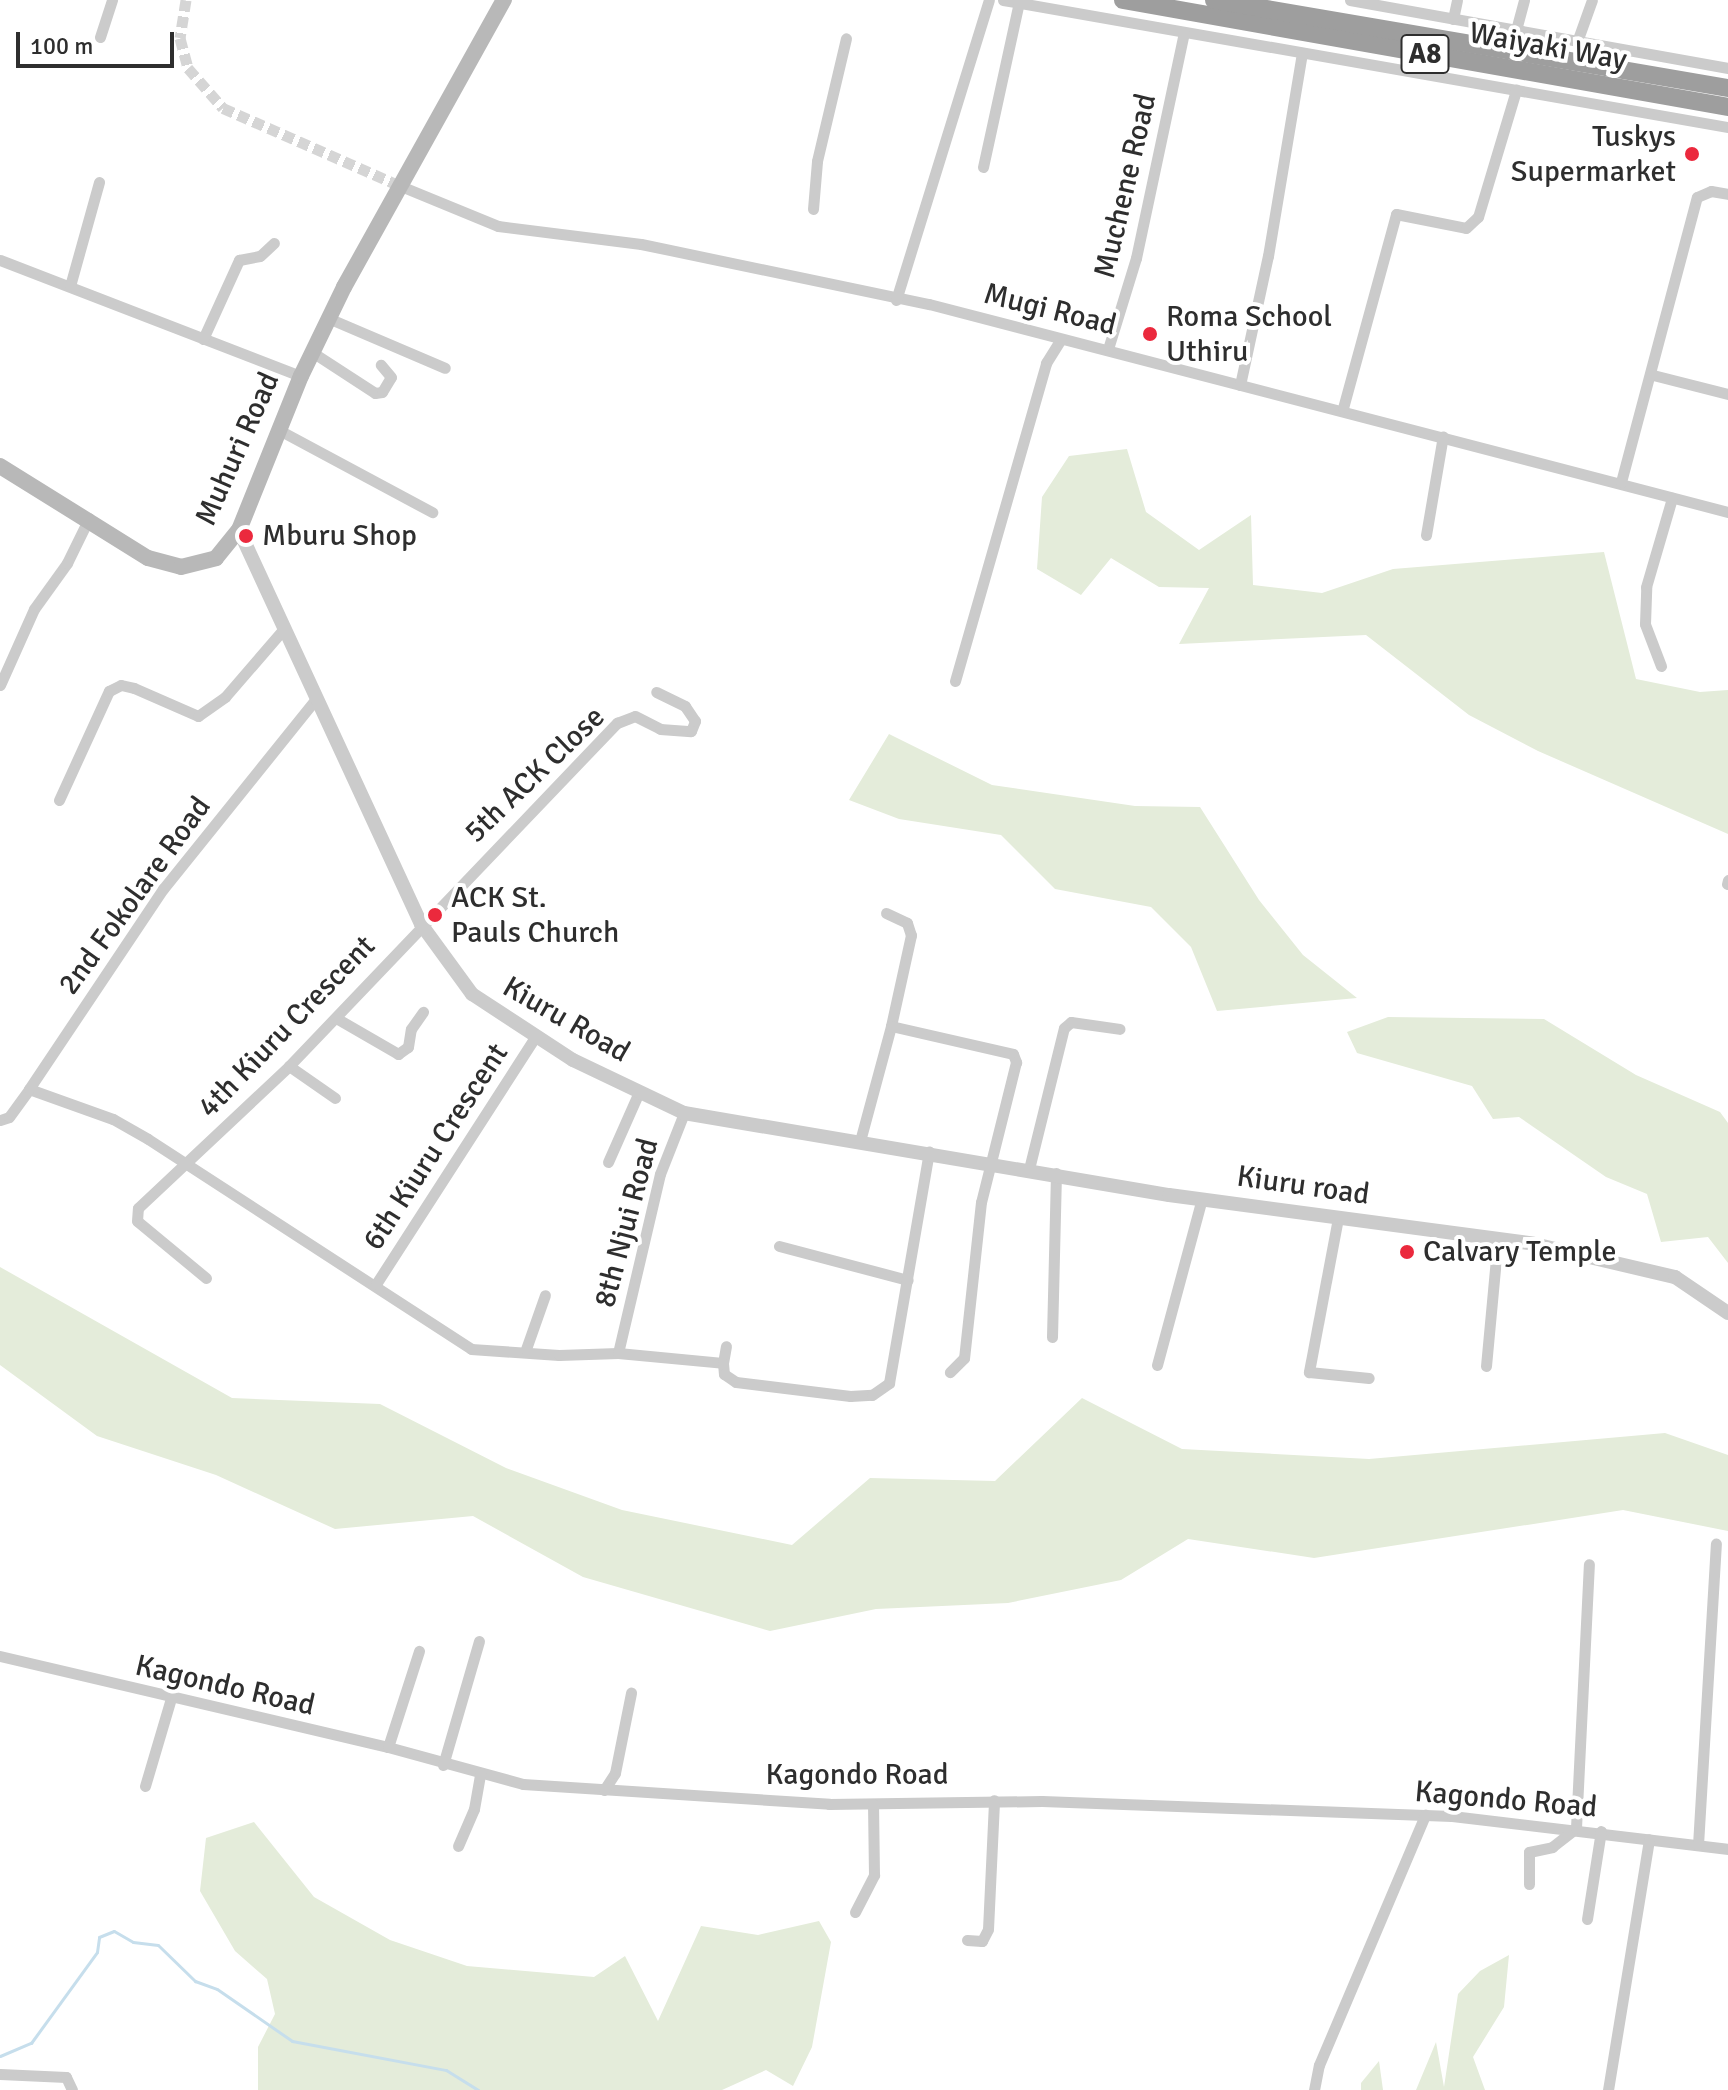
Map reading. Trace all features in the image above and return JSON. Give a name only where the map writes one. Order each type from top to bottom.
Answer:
[{"type":"highway","name":"Waiyaki Way","points":[[1123,0],[1728,107]]},
{"type":"highway","name":"Waiyaki Way","points":[[1214,0],[1728,88]]},
{"type":"main road","name":"Muhuri Road","points":[[0,466],[89,518],[148,558],[181,567],[216,558],[239,530],[301,376],[328,318],[504,0]]},
{"type":"street","points":[[100,37],[112,0]]},
{"type":"street","points":[[896,300],[989,0]]},
{"type":"street","points":[[1003,0],[1728,127]]},
{"type":"street","points":[[1350,0],[1400,4],[1453,19],[1728,68]]},
{"type":"street","points":[[1453,19],[1457,0]]},
{"type":"street","points":[[1516,30],[1524,0]]},
{"type":"street","points":[[1578,39],[1592,0]]},
{"type":"street","points":[[983,167],[1019,2]]},
{"type":"street","name":"Muchene Road","points":[[1108,349],[1136,258],[1184,33]]},
{"type":"street","points":[[813,209],[810,200],[817,161],[846,38]]},
{"type":"street","points":[[1240,385],[1268,256],[1302,53]]},
{"type":"street","points":[[1343,408],[1396,214],[1466,228],[1478,217],[1516,90]]},
{"type":"street","points":[[70,286],[99,182]]},
{"type":"street","name":"Mugi Road","points":[[403,187],[498,226],[641,244],[1108,349],[1240,385],[1343,408],[1728,512]]},
{"type":"street","points":[[1621,482],[1653,375],[1697,197],[1711,191],[1728,194]]},
{"type":"street","points":[[203,339],[239,260],[260,256],[274,243]]},
{"type":"street","points":[[0,260],[301,376]]},
{"type":"street","points":[[328,318],[445,368]]},
{"type":"street","points":[[955,681],[1046,363],[1061,339]]},
{"type":"street","points":[[312,352],[375,393],[382,392],[391,377],[381,365]]},
{"type":"street","points":[[1653,375],[1728,394]]},
{"type":"street","points":[[279,430],[432,512]]},
{"type":"street","points":[[1426,535],[1443,436]]},
{"type":"street","points":[[1661,666],[1645,624],[1646,587],[1672,498]]},
{"type":"street","points":[[0,685],[34,609],[89,518]]},
{"type":"street","name":"Kiuru Road","points":[[239,530],[282,631],[421,924],[472,994],[536,1036],[684,1113],[860,1141]]},
{"type":"street","points":[[59,800],[109,691],[121,685],[134,688],[198,716],[225,697],[282,631]]},
{"type":"street","name":"5th ACK Close","points":[[421,924],[617,723],[635,716],[660,729],[691,731],[695,721],[685,706],[656,692]]},
{"type":"street","name":"2nd Fokolare Road","points":[[0,1120],[9,1117],[29,1089],[163,889],[315,700]]},
{"type":"street","points":[[860,1141],[891,1026],[911,935],[907,923],[886,913]]},
{"type":"street","name":"4th Kiuru Crescent","points":[[206,1278],[137,1221],[138,1208],[289,1066],[421,924]]},
{"type":"street","points":[[336,1018],[398,1054],[408,1047],[411,1029],[423,1012]]},
{"type":"street","points":[[1029,1169],[1064,1028],[1071,1022],[1120,1029]]},
{"type":"street","points":[[891,1026],[1013,1054],[1016,1062],[990,1162],[967,1304],[964,1358],[950,1372]]},
{"type":"street","name":"6th Kiuru Crescent","points":[[376,1284],[536,1036]]},
{"type":"street","points":[[289,1066],[335,1098]]},
{"type":"street","points":[[29,1089],[113,1119],[186,1163],[284,1231],[376,1284],[471,1349],[526,1349],[559,1355],[618,1350],[723,1363]]},
{"type":"street","points":[[608,1162],[639,1092]]},
{"type":"street","name":"8th Njui Road","points":[[618,1350],[660,1174],[684,1113]]},
{"type":"street","name":"Kiuru road","points":[[860,1141],[1202,1198],[1490,1238],[1675,1277],[1728,1313]]},
{"type":"street","points":[[726,1346],[724,1374],[736,1382],[850,1396],[882,1390],[895,1370],[929,1151]]},
{"type":"street","points":[[1052,1337],[1056,1173]]},
{"type":"street","points":[[1157,1365],[1202,1198]]},
{"type":"street","points":[[1338,1218],[1309,1372],[1369,1378]]},
{"type":"street","points":[[1486,1366],[1496,1259],[1490,1238]]},
{"type":"street","points":[[779,1246],[908,1280]]},
{"type":"street","points":[[526,1349],[545,1295]]},
{"type":"street","points":[[1698,1845],[1716,1544]]},
{"type":"street","points":[[1529,1884],[1529,1852],[1552,1847],[1576,1828],[1589,1564]]},
{"type":"street","points":[[443,1765],[479,1641]]},
{"type":"street","points":[[388,1747],[419,1651]]},
{"type":"street","name":"Kagondo Road","points":[[0,1656],[388,1747],[443,1765],[523,1784],[873,1804],[994,1800],[1425,1815],[1576,1828],[1728,1849]]},
{"type":"street","points":[[604,1790],[615,1773],[631,1693]]},
{"type":"street","points":[[145,1786],[171,1698]]},
{"type":"street","points":[[458,1846],[472,1817],[480,1774]]},
{"type":"street","points":[[967,1940],[982,1941],[988,1929],[994,1800]]},
{"type":"street","points":[[855,1912],[874,1875],[873,1804]]},
{"type":"street","points":[[1314,2090],[1319,2065],[1425,1815]]},
{"type":"street","points":[[1587,1919],[1601,1831]]},
{"type":"street","points":[[1608,2090],[1649,1839]]},
{"type":"street","points":[[0,2074],[66,2077],[72,2090]]},
{"type":"green space","points":[[1127,449],[1146,512],[1199,550],[1251,515],[1253,585],[1322,593],[1393,569],[1604,552],[1636,679],[1700,692],[1728,690],[1728,834],[1538,751],[1469,715],[1366,635],[1179,644],[1209,588],[1159,587],[1111,558],[1081,595],[1037,569],[1042,497],[1069,456]]},
{"type":"green space","points":[[889,734],[992,785],[1135,806],[1200,807],[1259,900],[1303,955],[1357,998],[1217,1011],[1191,947],[1151,907],[1055,889],[1001,835],[899,819],[849,800]]},
{"type":"green space","points":[[1388,1017],[1544,1019],[1636,1075],[1720,1112],[1728,1123],[1728,1263],[1708,1237],[1661,1242],[1647,1194],[1606,1177],[1519,1117],[1493,1119],[1472,1086],[1357,1053],[1347,1032]]},
{"type":"green space","points":[[0,1267],[232,1398],[380,1404],[506,1468],[622,1510],[792,1545],[870,1478],[995,1481],[1082,1398],[1182,1449],[1369,1459],[1665,1433],[1728,1455],[1728,1531],[1623,1510],[1314,1558],[1188,1539],[1121,1580],[1008,1603],[876,1609],[770,1631],[583,1577],[473,1516],[335,1529],[216,1475],[97,1436],[0,1365]]},
{"type":"green space","points":[[254,1822],[314,1897],[390,1940],[467,1966],[594,1977],[625,1956],[658,2021],[701,1926],[758,1935],[819,1921],[831,1942],[812,2047],[793,2086],[766,2070],[722,2090],[258,2090],[258,2047],[275,2014],[267,1979],[235,1951],[200,1891],[206,1838]]},
{"type":"green space","points":[[1509,1955],[1504,2007],[1473,2057],[1485,2090],[1416,2090],[1436,2042],[1444,2087],[1458,1994],[1480,1971]]},
{"type":"green space","points":[[1379,2061],[1383,2090],[1361,2090],[1361,2083]]},
{"type":"waterway","points":[[0,2056],[31,2043],[97,1952],[99,1937],[114,1931],[133,1942],[158,1945],[195,1981],[217,1989],[292,2041],[446,2070],[478,2090]]},
{"type":"tunnel","points":[[186,0],[180,38],[188,68],[223,108],[403,187]]},
{"type":"place","name":"Tuskys Supermarket","points":[[1692,154]]},
{"type":"place","name":"Roma School Uthiru","points":[[1150,334]]},
{"type":"place","name":"Mburu Shop","points":[[246,536]]},
{"type":"place","name":"ACK St. Pauls Church","points":[[435,915]]},
{"type":"place","name":"Calvary Temple","points":[[1407,1252]]}]
